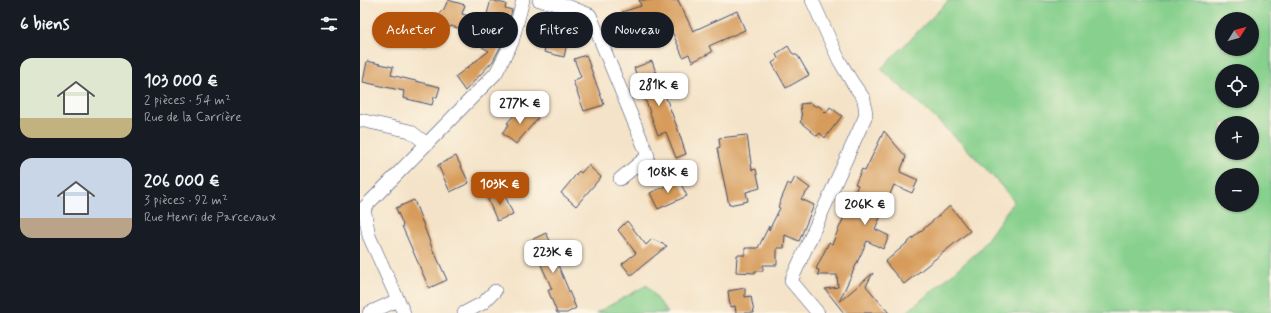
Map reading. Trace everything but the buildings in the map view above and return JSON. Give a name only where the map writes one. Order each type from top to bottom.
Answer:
[{"type":"street","points":[[404,313],[370,236],[362,208],[496,73],[512,42],[523,0]]},
{"type":"street","points":[[539,0],[570,7],[590,15],[648,156],[620,179]]},
{"type":"street","points":[[812,0],[839,60],[864,99],[866,115],[791,281],[818,313]]},
{"type":"street","points":[[360,120],[410,130],[427,144]]},
{"type":"street","points":[[464,313],[483,304],[495,291]]},
{"type":"street","points":[[369,313],[398,300]]},
{"type":"green space","points":[[949,0],[1271,0],[1271,313],[906,313],[979,251],[1014,201],[967,149],[881,69]]},
{"type":"green space","points":[[647,285],[668,313],[596,313]]}]
